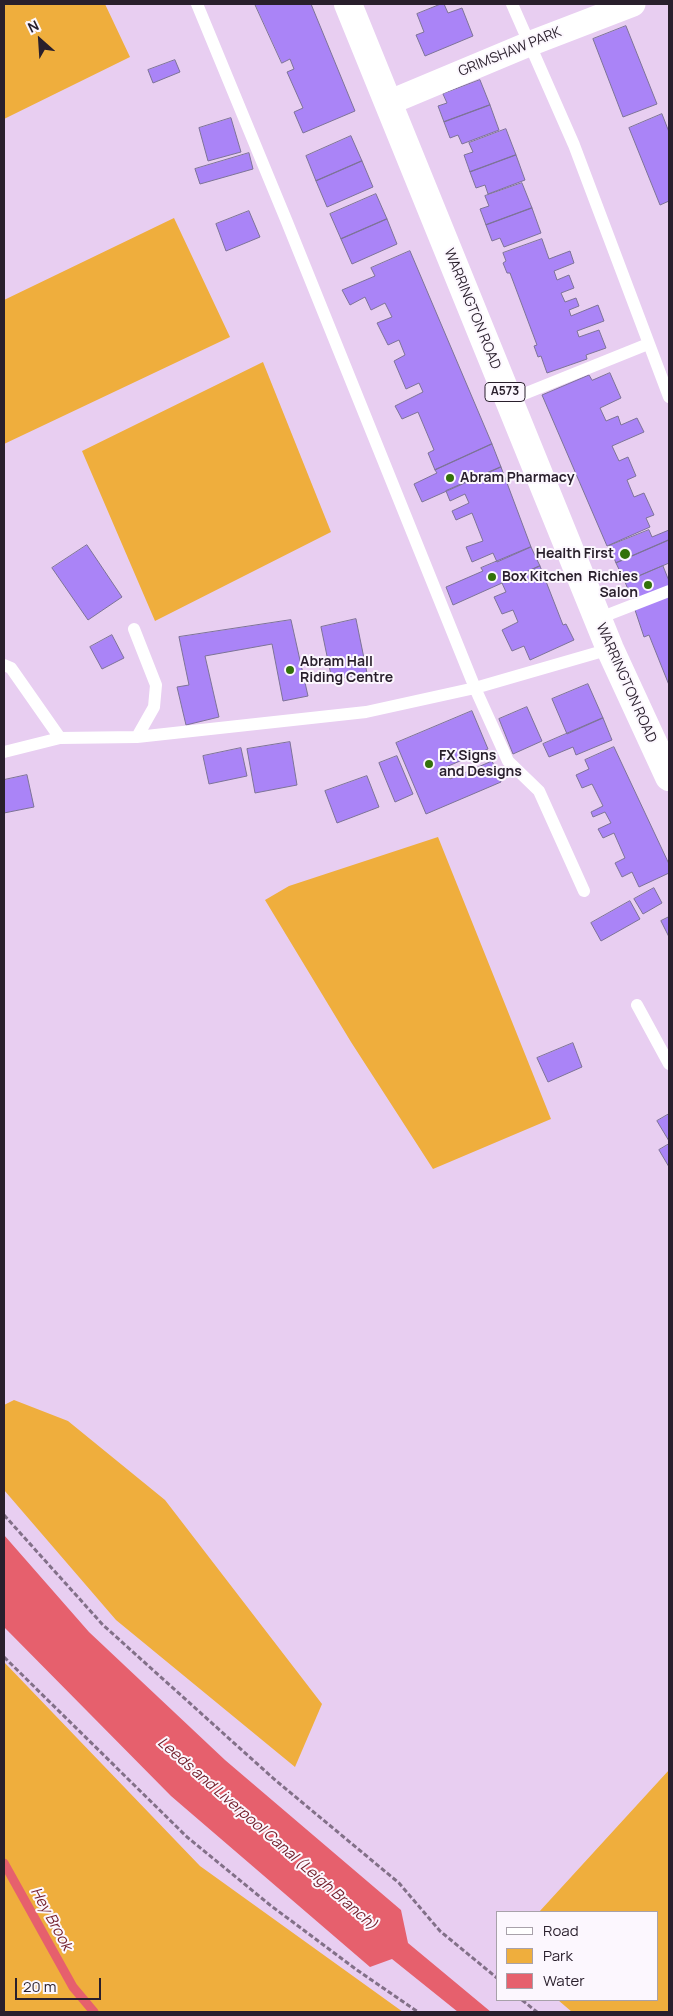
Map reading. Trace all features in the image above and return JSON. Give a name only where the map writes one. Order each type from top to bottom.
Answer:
[{"type":"main road","name":"WARRINGTON ROAD","points":[[348,4],[597,618],[669,778]]},
{"type":"street","name":"GRIMSHAW PARK","points":[[388,103],[529,44],[633,4]]},
{"type":"lane","points":[[196,4],[288,222],[475,688],[508,761],[539,791],[584,891]]},
{"type":"lane","points":[[512,4],[574,145],[669,397]]},
{"type":"lane","points":[[509,400],[648,344]]},
{"type":"lane","points":[[597,618],[669,591]]},
{"type":"lane","points":[[134,629],[156,685],[154,707],[137,738]]},
{"type":"lane","points":[[4,752],[60,738],[137,738],[366,712],[475,688],[610,649]]},
{"type":"lane","points":[[4,664],[11,668],[60,738]]},
{"type":"lane","points":[[637,1004],[667,1056]]},
{"type":"path","points":[[4,1514],[103,1625],[274,1779],[399,1883],[440,1931],[496,1977]]},
{"type":"path","points":[[4,1657],[188,1837],[270,1905],[418,2012]]},
{"type":"path","points":[[523,2001],[537,2012]]},
{"type":"green space","points":[[4,4],[105,4],[130,57],[4,119]]},
{"type":"green space","points":[[174,218],[230,337],[4,444],[4,300]]},
{"type":"green space","points":[[263,362],[331,532],[155,621],[82,451]]},
{"type":"green space","points":[[438,837],[551,1119],[433,1169],[351,1042],[265,900],[289,886]]},
{"type":"green space","points":[[14,1400],[68,1421],[165,1500],[322,1704],[295,1767],[116,1620],[4,1490],[4,1405]]},
{"type":"green space","points":[[4,1662],[200,1866],[403,2012],[4,2012]]},
{"type":"green space","points":[[669,1770],[669,2012],[572,2012],[559,2001],[658,2001],[658,1911],[540,1911]]},
{"type":"water","name":"Leeds and Liverpool Canal (Leigh Branch)","points":[[4,1535],[89,1632],[225,1760],[401,1910],[408,1943],[491,2012],[458,2012],[392,1959],[370,1967],[171,1796],[4,1627]]},
{"type":"building","points":[[255,4],[311,4],[355,111],[303,133],[294,112],[303,108],[287,72],[294,69],[290,59],[282,63]]},
{"type":"building","points":[[444,4],[448,13],[462,8],[473,36],[425,56],[416,35],[424,32],[417,14]]},
{"type":"building","points":[[626,26],[657,104],[623,117],[593,39]]},
{"type":"building","points":[[175,60],[180,72],[153,83],[148,70]]},
{"type":"building","points":[[480,80],[490,105],[444,122],[438,106],[447,103],[443,94]]},
{"type":"building","points":[[490,105],[499,130],[462,144],[458,135],[450,138],[444,122]]},
{"type":"building","points":[[662,114],[669,132],[669,201],[660,205],[629,128]]},
{"type":"building","points":[[231,118],[241,152],[208,161],[199,128]]},
{"type":"building","points":[[506,129],[516,155],[470,172],[464,155],[473,152],[469,143]]},
{"type":"building","points":[[351,136],[362,161],[316,181],[306,156]]},
{"type":"building","points":[[249,153],[253,169],[200,184],[195,169]]},
{"type":"building","points":[[516,155],[525,180],[488,194],[485,185],[476,188],[470,172]]},
{"type":"building","points":[[362,161],[373,187],[327,207],[316,181]]},
{"type":"building","points":[[522,183],[532,208],[486,225],[480,209],[489,206],[485,196]]},
{"type":"building","points":[[376,194],[387,219],[341,239],[330,214]]},
{"type":"building","points":[[532,208],[541,233],[504,247],[500,238],[492,241],[486,225]]},
{"type":"building","points":[[249,211],[260,237],[226,251],[216,224]]},
{"type":"building","points":[[387,219],[397,244],[352,264],[341,239]]},
{"type":"building","points":[[542,239],[549,259],[570,251],[574,263],[554,271],[557,280],[569,275],[574,288],[561,293],[565,302],[576,298],[579,306],[569,310],[571,316],[598,305],[604,321],[577,331],[579,337],[599,330],[606,348],[586,355],[587,359],[547,373],[541,356],[538,357],[534,346],[537,345],[510,273],[507,273],[503,263],[506,261],[503,253]]},
{"type":"building","points":[[410,251],[492,444],[435,470],[428,453],[434,450],[418,412],[402,419],[395,406],[423,392],[419,383],[406,389],[394,361],[405,355],[399,340],[388,345],[377,323],[392,317],[385,303],[371,310],[365,297],[350,305],[342,290],[375,276],[371,268]]},
{"type":"building","points":[[610,373],[621,398],[600,408],[606,421],[618,416],[621,425],[637,418],[644,432],[612,446],[619,461],[628,457],[636,476],[627,480],[634,497],[644,493],[654,515],[646,518],[650,527],[607,546],[542,395],[589,375],[592,380]]},
{"type":"building","name":"Abram Pharmacy","points":[[492,444],[501,467],[422,502],[414,484],[437,473],[435,470]]},
{"type":"building","points":[[501,467],[531,547],[497,562],[493,553],[472,562],[466,547],[483,541],[472,513],[456,520],[452,511],[469,503],[465,494],[450,501],[446,491]]},
{"type":"building","name":"Health First","points":[[649,530],[652,537],[669,530],[669,540],[616,563],[609,546]]},
{"type":"building","points":[[669,540],[669,563],[625,582],[616,563]]},
{"type":"building","points":[[87,545],[122,597],[88,620],[52,568]]},
{"type":"building","name":"Box Kitchen","points":[[531,547],[540,566],[453,605],[446,587],[483,571],[481,568]]},
{"type":"building","points":[[540,566],[563,625],[566,624],[574,640],[530,660],[524,646],[512,651],[502,630],[518,622],[513,610],[502,614],[494,597],[506,592],[502,583]]},
{"type":"building","name":"Richies Salon","points":[[663,566],[669,581],[669,587],[633,601],[625,582]]},
{"type":"building","points":[[669,596],[669,685],[649,635],[644,637],[635,610]]},
{"type":"building","points":[[356,619],[367,673],[332,680],[321,627]]},
{"type":"building","name":"Abram Hall Riding Centre","points":[[291,620],[308,696],[283,701],[272,644],[205,656],[219,717],[186,725],[177,687],[189,685],[179,637]]},
{"type":"building","points":[[112,635],[124,658],[102,669],[90,647]]},
{"type":"building","points":[[588,684],[603,718],[567,734],[552,699]]},
{"type":"building","points":[[527,707],[542,741],[513,754],[499,719]]},
{"type":"building","name":"FX Signs and Designs","points":[[472,711],[488,749],[446,767],[450,779],[492,761],[501,782],[426,814],[396,743]]},
{"type":"building","points":[[603,718],[612,740],[576,755],[573,747],[549,757],[543,744]]},
{"type":"building","points":[[290,742],[297,785],[255,793],[247,749]]},
{"type":"building","points":[[614,747],[669,864],[669,873],[639,887],[632,872],[622,877],[615,863],[625,858],[614,833],[603,838],[598,829],[611,823],[605,812],[593,817],[591,812],[603,806],[592,784],[582,788],[576,775],[589,769],[585,760]]},
{"type":"building","points":[[241,748],[247,776],[209,784],[203,756]]},
{"type":"building","points":[[397,756],[413,794],[395,802],[379,763]]},
{"type":"building","points":[[27,775],[34,807],[4,813],[4,780]]},
{"type":"building","points":[[367,776],[379,807],[337,823],[325,791]]},
{"type":"building","points":[[654,888],[662,903],[643,914],[634,899]]},
{"type":"building","points":[[630,901],[640,919],[601,941],[591,923]]},
{"type":"building","points":[[669,917],[669,937],[661,921]]},
{"type":"building","points":[[573,1043],[582,1067],[548,1082],[537,1058]]},
{"type":"building","points":[[669,1114],[669,1141],[657,1121]]},
{"type":"building","points":[[669,1144],[669,1167],[659,1150]]},
{"type":"waterway","name":"Hey Brook","points":[[4,1863],[73,1987],[94,2012]]},
{"type":"place","name":"Abram Pharmacy","points":[[450,478]]},
{"type":"place","name":"Health First","points":[[625,554]]},
{"type":"place","name":"Box Kitchen","points":[[492,577]]},
{"type":"place","name":"Richies Salon","points":[[648,585]]},
{"type":"place","name":"Abram Hall Riding Centre","points":[[290,670]]},
{"type":"place","name":"FX Signs and Designs","points":[[429,764]]}]
